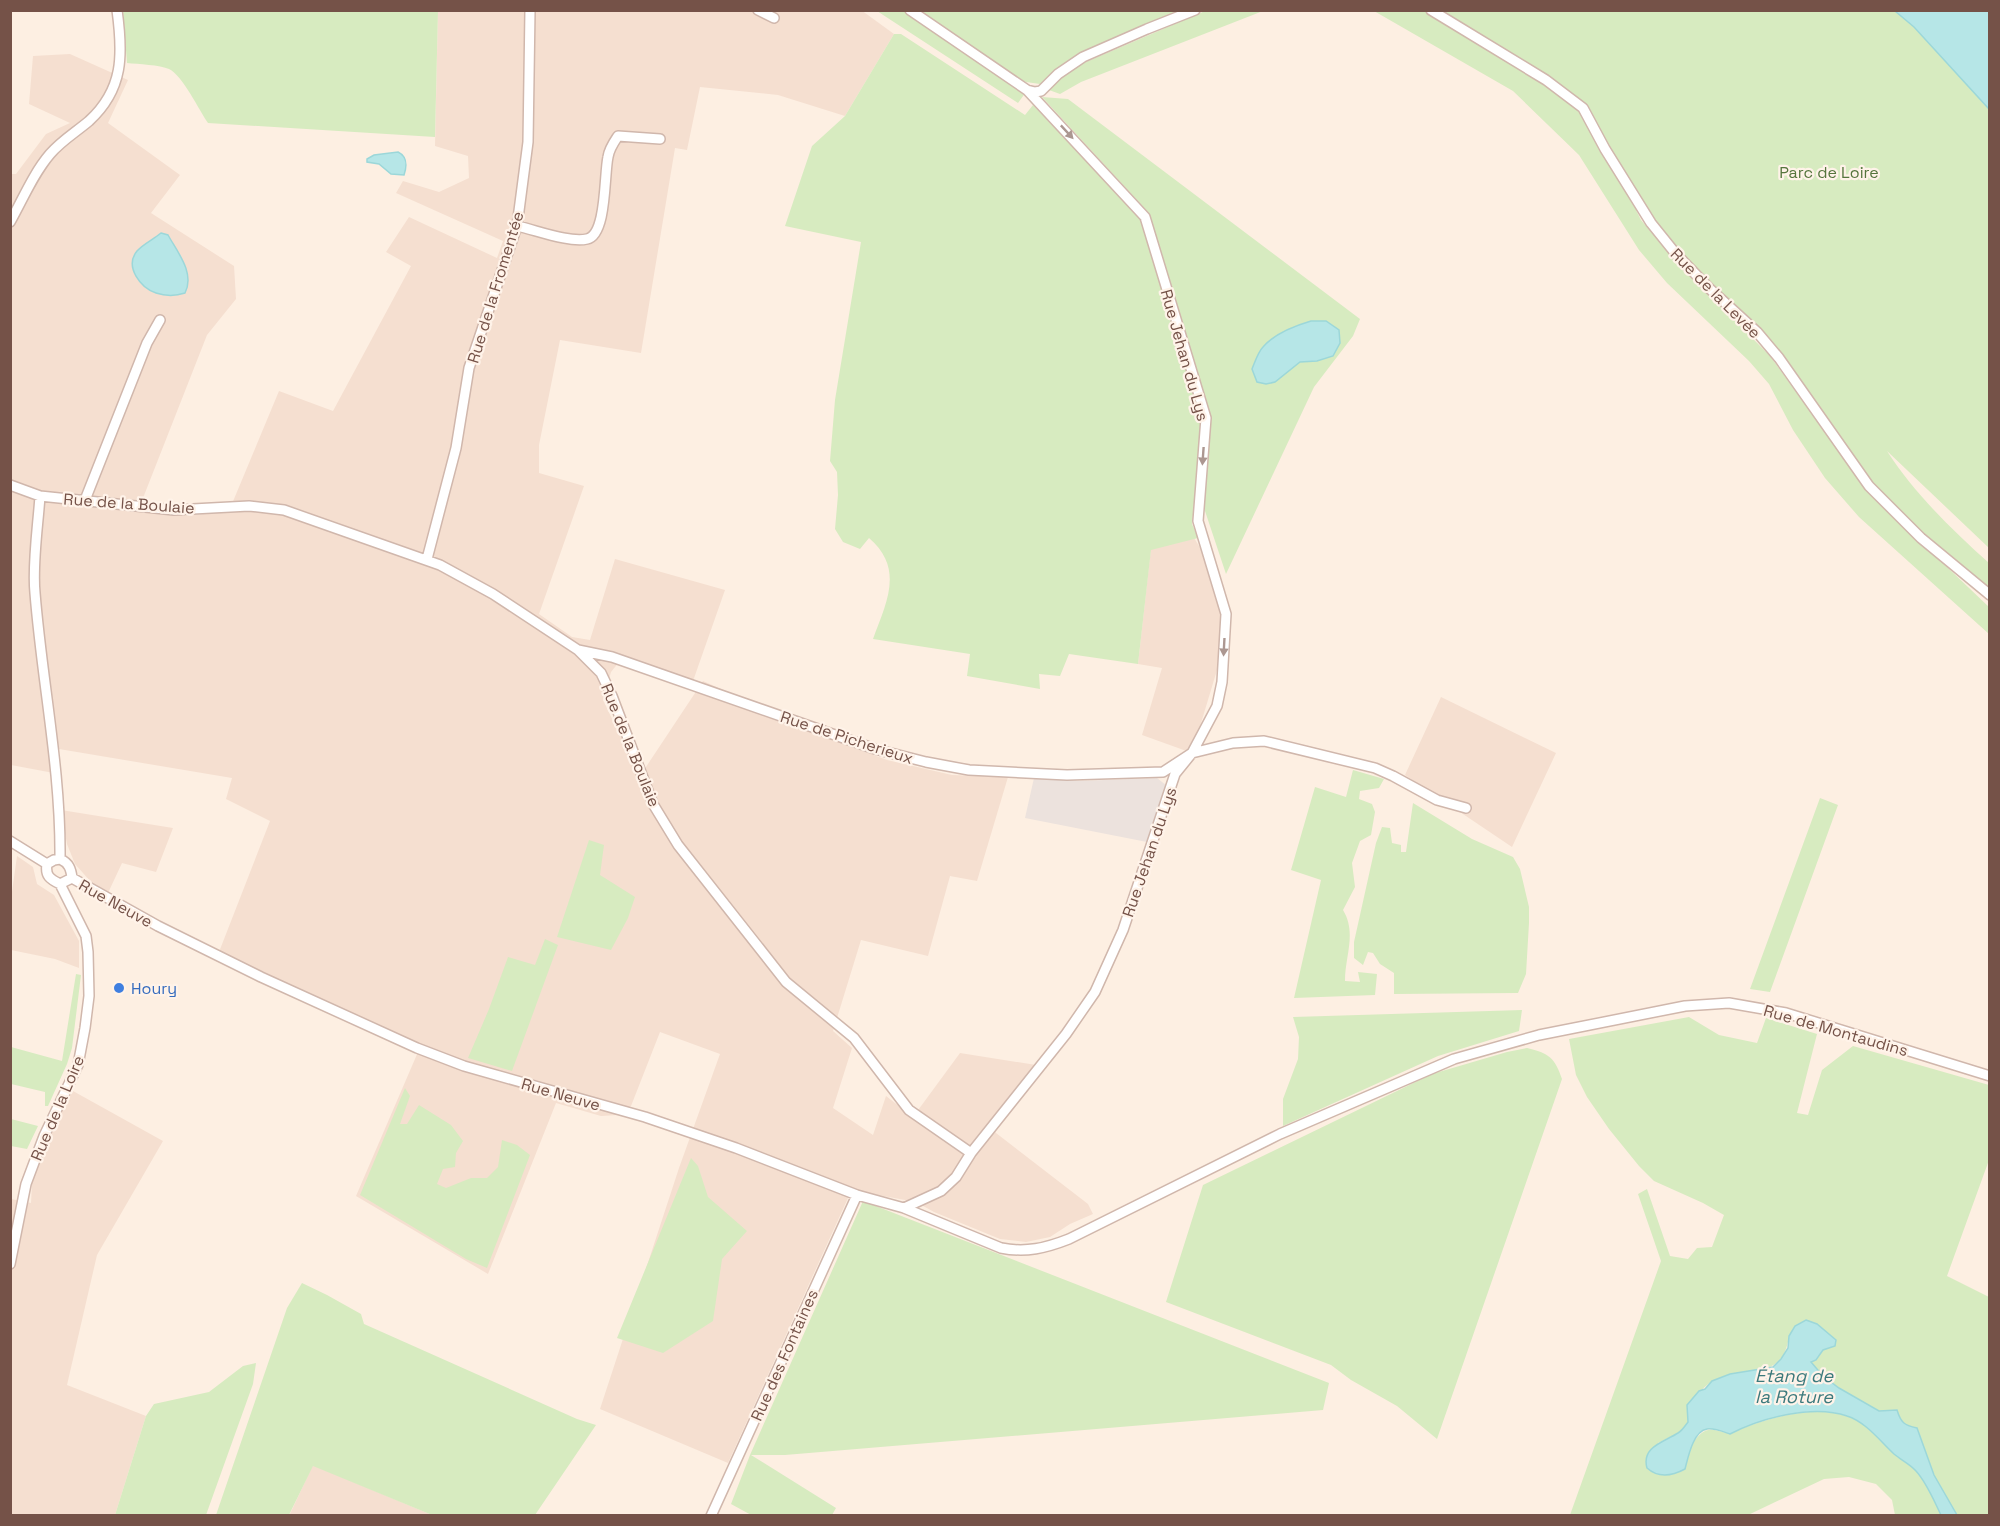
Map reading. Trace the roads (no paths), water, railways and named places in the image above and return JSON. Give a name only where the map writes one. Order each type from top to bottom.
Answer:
[{"type":"street","points":[[10,222],[36,173],[51,152],[90,120],[105,104],[115,84],[121,63],[117,10]]},
{"type":"street","name":"Rue de la Fromentée","points":[[427,559],[456,447],[469,368],[517,226],[528,142],[530,10]]},
{"type":"street","points":[[758,10],[774,18]]},
{"type":"street","name":"Rue Jehan du Lys","points":[[904,1208],[942,1191],[956,1177],[971,1153],[1066,1034],[1095,993],[1123,930],[1175,774],[1192,753],[1217,706],[1222,682],[1226,614],[1198,521],[1206,418],[1145,217],[1028,90],[910,10]]},
{"type":"street","points":[[1028,90],[1041,91],[1058,74],[1083,57],[1195,10]]},
{"type":"street","name":"Rue de la Levée","points":[[1431,10],[1546,80],[1583,108],[1605,149],[1651,222],[1683,261],[1757,332],[1779,358],[1869,486],[1921,538],[1989,595]]},
{"type":"street","points":[[517,226],[579,240],[590,239],[597,233],[601,220],[608,154],[618,136],[660,139]]},
{"type":"street","points":[[84,500],[147,343],[160,320]]},
{"type":"street","name":"Rue de la Boulaie","points":[[10,485],[40,496],[174,510],[249,506],[284,510],[427,559],[467,578],[578,650],[601,673],[653,804],[678,845],[786,982],[854,1038],[909,1110],[971,1153]]},
{"type":"street","points":[[40,496],[34,591],[53,737],[60,859]]},
{"type":"street","name":"Rue de Picherieux","points":[[578,650],[620,660],[875,749],[969,770],[1067,775],[1163,772],[1192,753]]},
{"type":"street","points":[[603,678],[609,664],[614,660],[620,660]]},
{"type":"street","points":[[1192,753],[1233,743],[1264,741],[1375,768],[1437,800],[1466,808]]},
{"type":"street","points":[[10,841],[47,864]]},
{"type":"street","points":[[60,859],[67,862],[72,878],[60,884],[50,879],[46,871],[47,864],[60,859]]},
{"type":"street","name":"Rue Neuve","points":[[72,878],[158,926],[261,977],[417,1048],[464,1066],[675,1127],[857,1195],[904,1208],[1001,1248],[1016,1251],[1047,1248],[1069,1239]]},
{"type":"street","name":"Rue de la Loire","points":[[10,1264],[26,1184],[44,1136],[78,1065],[85,1028],[89,996],[86,936],[60,884]]},
{"type":"street","name":"Rue de Montaudins","points":[[1069,1239],[1291,1130],[1454,1059],[1539,1035],[1684,1006],[1729,1003],[1786,1013],[1989,1076]]},
{"type":"street","name":"Rue des Fontaines","points":[[711,1515],[857,1195]]},
{"type":"water","points":[[1895,11],[1989,11],[1989,109],[1914,27]]},
{"type":"water","points":[[398,152],[404,156],[406,162],[404,175],[391,174],[379,164],[367,162],[367,159],[374,155]]},
{"type":"water","points":[[161,233],[168,235],[184,263],[188,278],[185,293],[163,295],[156,293],[140,282],[133,270],[133,257],[137,251]]},
{"type":"water","points":[[1311,321],[1326,321],[1339,330],[1340,343],[1333,356],[1317,361],[1300,362],[1275,382],[1266,384],[1257,382],[1252,369],[1263,347],[1279,334]]},
{"type":"water","name":"Étang de la Roture","points":[[1806,1320],[1817,1324],[1836,1340],[1835,1346],[1823,1350],[1816,1360],[1811,1362],[1823,1376],[1839,1388],[1879,1411],[1897,1410],[1904,1423],[1917,1428],[1934,1475],[1957,1515],[1941,1515],[1927,1487],[1914,1469],[1860,1423],[1847,1416],[1833,1413],[1787,1414],[1730,1434],[1707,1429],[1702,1431],[1695,1440],[1685,1469],[1665,1475],[1647,1468],[1647,1455],[1650,1450],[1679,1432],[1688,1422],[1687,1405],[1699,1391],[1705,1389],[1712,1381],[1730,1374],[1773,1367],[1788,1348],[1789,1336],[1795,1326]]},
{"type":"place","name":"Houry","points":[[119,988]]},
{"type":"park label","name":"Parc de Loire","points":[[1829,172]]}]
